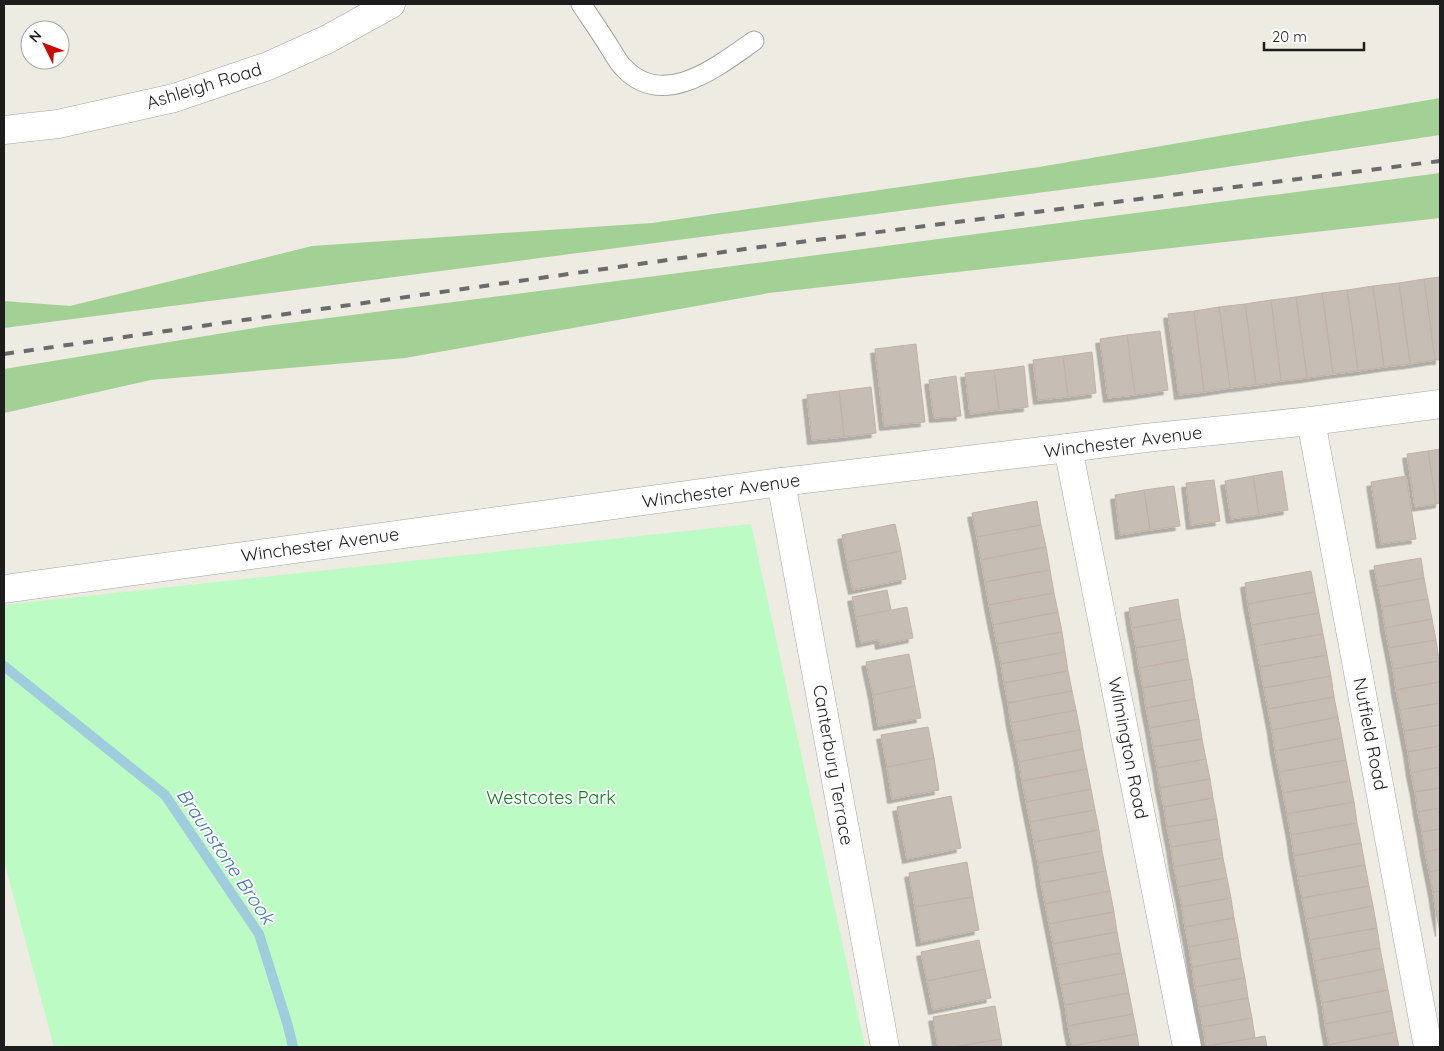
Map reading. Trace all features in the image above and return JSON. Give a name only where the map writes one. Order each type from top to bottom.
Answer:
[{"type":"street","name":"Ashleigh Road","points":[[4,130],[58,124],[174,98],[268,66],[328,39],[391,4]]},
{"type":"street","name":"Winchester Avenue","points":[[4,589],[781,482],[1145,438],[1311,421],[1440,404]]},
{"type":"street","name":"Nutfield Road","points":[[1311,421],[1428,1047]]},
{"type":"street","name":"Wilmington Road","points":[[1068,448],[1187,1047]]},
{"type":"street","name":"Canterbury Terrace","points":[[781,482],[885,1047]]},
{"type":"lane","points":[[581,4],[623,67],[640,81],[662,86],[682,83],[711,72],[754,41]]},
{"type":"green space","points":[[1440,98],[1440,135],[1160,177],[4,328],[4,301],[70,306],[312,246],[652,223],[1039,167]]},
{"type":"green space","points":[[1440,173],[1440,218],[769,293],[405,358],[151,380],[4,413],[4,369],[266,326]]},
{"type":"green space","name":"Westcotes Park","points":[[751,524],[865,1047],[54,1047],[4,861],[4,605]]},
{"type":"building","points":[[1440,277],[1440,360],[1435,360],[1424,279]]},
{"type":"building","points":[[1424,279],[1435,360],[1410,364],[1399,283]]},
{"type":"building","points":[[1399,283],[1410,364],[1384,367],[1373,286]]},
{"type":"building","points":[[1373,286],[1384,367],[1358,371],[1347,290]]},
{"type":"building","points":[[1347,290],[1358,371],[1333,374],[1322,293]]},
{"type":"building","points":[[1322,293],[1333,374],[1307,378],[1296,297]]},
{"type":"building","points":[[1296,297],[1307,378],[1281,381],[1271,300]]},
{"type":"building","points":[[1271,300],[1281,381],[1256,385],[1245,304]]},
{"type":"building","points":[[1245,304],[1256,385],[1230,388],[1219,307]]},
{"type":"building","points":[[1219,307],[1230,388],[1204,392],[1194,311]]},
{"type":"building","points":[[1194,311],[1204,392],[1179,395],[1168,314]]},
{"type":"building","points":[[1160,331],[1168,390],[1135,395],[1127,335]]},
{"type":"building","points":[[1127,335],[1135,395],[1108,398],[1100,339]]},
{"type":"building","points":[[916,344],[925,422],[884,426],[875,349]]},
{"type":"building","points":[[1092,352],[1096,393],[1068,397],[1063,356]]},
{"type":"building","points":[[1063,356],[1068,397],[1038,400],[1033,360]]},
{"type":"building","points":[[1024,366],[1028,407],[999,410],[994,370]]},
{"type":"building","points":[[994,370],[999,410],[970,414],[965,373]]},
{"type":"building","points":[[956,376],[961,416],[934,418],[929,380]]},
{"type":"building","points":[[871,387],[876,433],[844,437],[839,391]]},
{"type":"building","points":[[839,391],[844,437],[812,440],[807,395]]},
{"type":"building","points":[[1440,449],[1440,503],[1436,504],[1428,451]]},
{"type":"building","points":[[1428,451],[1436,504],[1415,507],[1407,454]]},
{"type":"building","points":[[1282,471],[1288,510],[1259,515],[1253,476]]},
{"type":"building","points":[[1253,476],[1259,515],[1231,519],[1225,481]]},
{"type":"building","points":[[1406,476],[1416,539],[1381,544],[1371,482]]},
{"type":"building","points":[[1214,480],[1220,521],[1191,525],[1186,483]]},
{"type":"building","points":[[1174,486],[1180,526],[1150,530],[1144,490]]},
{"type":"building","points":[[1144,490],[1150,530],[1120,535],[1115,495]]},
{"type":"building","points":[[1037,501],[1041,525],[977,537],[972,513]]},
{"type":"building","points":[[895,524],[901,551],[847,562],[842,535]]},
{"type":"building","points":[[1041,525],[1046,547],[981,560],[977,537]]},
{"type":"building","points":[[1046,547],[1050,570],[985,582],[981,560]]},
{"type":"building","points":[[901,551],[906,579],[853,590],[847,562]]},
{"type":"building","points":[[1421,558],[1424,578],[1378,587],[1374,566]]},
{"type":"building","points":[[1050,570],[1054,593],[989,605],[985,582]]},
{"type":"building","points":[[1311,571],[1315,592],[1248,604],[1245,583]]},
{"type":"building","points":[[1424,578],[1428,599],[1382,607],[1378,587]]},
{"type":"building","points":[[887,590],[891,610],[856,617],[852,597]]},
{"type":"building","points":[[1315,592],[1319,613],[1252,625],[1248,604]]},
{"type":"building","points":[[1054,593],[1058,612],[993,625],[989,605]]},
{"type":"building","points":[[1178,599],[1181,619],[1132,628],[1129,608]]},
{"type":"building","points":[[1428,599],[1432,619],[1385,628],[1382,607]]},
{"type":"building","points":[[907,607],[913,638],[880,645],[879,639],[861,643],[856,617]]},
{"type":"building","points":[[1058,612],[1062,632],[997,644],[993,625]]},
{"type":"building","points":[[1319,613],[1323,634],[1256,646],[1252,625]]},
{"type":"building","points":[[1181,619],[1185,639],[1136,648],[1132,628]]},
{"type":"building","points":[[1432,619],[1436,640],[1389,648],[1385,628]]},
{"type":"building","points":[[1062,632],[1065,652],[1001,664],[997,644]]},
{"type":"building","points":[[1323,634],[1327,655],[1260,667],[1256,646]]},
{"type":"building","points":[[1185,639],[1188,659],[1139,668],[1136,648]]},
{"type":"building","points":[[1436,640],[1439,661],[1393,669],[1389,648]]},
{"type":"building","points":[[1065,652],[1068,671],[1004,683],[1001,664]]},
{"type":"building","points":[[909,654],[915,686],[873,695],[866,662]]},
{"type":"building","points":[[1327,655],[1331,676],[1264,688],[1260,667]]},
{"type":"building","points":[[1188,659],[1192,679],[1143,688],[1139,668]]},
{"type":"building","points":[[1439,661],[1440,682],[1396,690],[1393,669]]},
{"type":"building","points":[[1068,671],[1072,691],[1008,703],[1004,683]]},
{"type":"building","points":[[1331,676],[1334,697],[1268,709],[1264,688]]},
{"type":"building","points":[[1192,679],[1195,699],[1146,708],[1143,688]]},
{"type":"building","points":[[1440,682],[1440,703],[1400,710],[1396,690]]},
{"type":"building","points":[[915,686],[921,718],[878,726],[873,695]]},
{"type":"building","points":[[1072,691],[1076,710],[1011,723],[1008,703]]},
{"type":"building","points":[[1334,697],[1338,717],[1272,730],[1268,709]]},
{"type":"building","points":[[1195,699],[1199,719],[1150,728],[1146,708]]},
{"type":"building","points":[[1440,703],[1440,725],[1404,731],[1400,710]]},
{"type":"building","points":[[1076,710],[1080,730],[1015,742],[1011,723]]},
{"type":"building","points":[[1338,717],[1342,738],[1275,751],[1272,730]]},
{"type":"building","points":[[1199,719],[1202,739],[1153,747],[1150,728]]},
{"type":"building","points":[[1440,725],[1440,746],[1408,752],[1404,731]]},
{"type":"building","points":[[928,727],[934,758],[887,767],[881,735]]},
{"type":"building","points":[[1080,730],[1083,749],[1019,762],[1015,742]]},
{"type":"building","points":[[1342,738],[1346,760],[1279,772],[1275,751]]},
{"type":"building","points":[[1202,739],[1206,759],[1157,768],[1153,747]]},
{"type":"building","points":[[1440,746],[1440,767],[1411,773],[1408,752]]},
{"type":"building","points":[[1083,749],[1087,769],[1022,781],[1019,762]]},
{"type":"building","points":[[934,758],[939,790],[892,799],[887,767]]},
{"type":"building","points":[[1206,759],[1210,779],[1160,788],[1157,768]]},
{"type":"building","points":[[1346,760],[1350,781],[1283,793],[1279,772]]},
{"type":"building","points":[[1440,767],[1440,788],[1415,792],[1411,773]]},
{"type":"building","points":[[1087,769],[1091,789],[1026,802],[1022,781]]},
{"type":"building","points":[[1210,779],[1213,798],[1164,807],[1160,788]]},
{"type":"building","points":[[1350,781],[1354,802],[1287,814],[1283,793]]},
{"type":"building","points":[[1440,788],[1440,808],[1418,812],[1415,792]]},
{"type":"building","points":[[1091,789],[1095,810],[1030,822],[1026,802]]},
{"type":"building","points":[[951,796],[961,848],[907,859],[897,807]]},
{"type":"building","points":[[1213,798],[1217,819],[1167,827],[1164,807]]},
{"type":"building","points":[[1354,802],[1357,823],[1291,835],[1287,814]]},
{"type":"building","points":[[1440,808],[1440,829],[1422,832],[1418,812]]},
{"type":"building","points":[[1095,810],[1099,830],[1034,842],[1030,822]]},
{"type":"building","points":[[1217,819],[1220,839],[1171,847],[1167,827]]},
{"type":"building","points":[[1357,823],[1361,843],[1294,856],[1291,835]]},
{"type":"building","points":[[1440,829],[1440,849],[1425,852],[1422,832]]},
{"type":"building","points":[[1099,830],[1102,851],[1038,863],[1034,842]]},
{"type":"building","points":[[1220,839],[1223,858],[1174,867],[1171,847]]},
{"type":"building","points":[[1361,843],[1365,865],[1298,877],[1294,856]]},
{"type":"building","points":[[1440,849],[1440,870],[1429,872],[1425,852]]},
{"type":"building","points":[[1102,851],[1106,871],[1041,883],[1038,863]]},
{"type":"building","points":[[1223,858],[1227,878],[1178,887],[1174,867]]},
{"type":"building","points":[[967,862],[973,897],[915,907],[909,873]]},
{"type":"building","points":[[1365,865],[1369,886],[1302,898],[1298,877]]},
{"type":"building","points":[[1440,870],[1440,891],[1433,892],[1429,872]]},
{"type":"building","points":[[1106,871],[1110,891],[1045,904],[1041,883]]},
{"type":"building","points":[[1227,878],[1231,898],[1182,907],[1178,887]]},
{"type":"building","points":[[1369,886],[1373,906],[1306,919],[1302,898]]},
{"type":"building","points":[[1110,891],[1114,912],[1049,924],[1045,904]]},
{"type":"building","points":[[1440,891],[1440,911],[1436,912],[1433,892]]},
{"type":"building","points":[[973,897],[979,930],[921,942],[915,907]]},
{"type":"building","points":[[1231,898],[1234,918],[1185,927],[1182,907]]},
{"type":"building","points":[[1373,906],[1377,928],[1310,940],[1306,919]]},
{"type":"building","points":[[1440,911],[1440,932],[1436,912]]},
{"type":"building","points":[[1114,912],[1117,932],[1053,944],[1049,924]]},
{"type":"building","points":[[1234,918],[1238,938],[1189,947],[1185,927]]},
{"type":"building","points":[[1377,928],[1380,948],[1314,961],[1310,940]]},
{"type":"building","points":[[1117,932],[1121,953],[1057,965],[1053,944]]},
{"type":"building","points":[[1238,938],[1241,958],[1192,967],[1189,947]]},
{"type":"building","points":[[979,940],[985,969],[927,981],[921,952]]},
{"type":"building","points":[[1380,948],[1384,969],[1318,982],[1314,961]]},
{"type":"building","points":[[1121,953],[1125,973],[1061,985],[1057,965]]},
{"type":"building","points":[[1241,958],[1245,978],[1195,987],[1192,967]]},
{"type":"building","points":[[985,969],[991,998],[933,1010],[927,981]]},
{"type":"building","points":[[1384,969],[1388,990],[1322,1003],[1318,982]]},
{"type":"building","points":[[1125,973],[1129,993],[1065,1005],[1061,985]]},
{"type":"building","points":[[1245,978],[1248,998],[1199,1007],[1195,987]]},
{"type":"building","points":[[1388,990],[1392,1011],[1325,1024],[1322,1003]]},
{"type":"building","points":[[1129,993],[1133,1014],[1068,1026],[1065,1005]]},
{"type":"building","points":[[1248,998],[1252,1018],[1203,1027],[1199,1007]]},
{"type":"building","points":[[995,1006],[1001,1039],[954,1047],[938,1047],[933,1017]]},
{"type":"building","points":[[1392,1011],[1396,1032],[1329,1045],[1325,1024]]},
{"type":"building","points":[[1133,1014],[1137,1034],[1072,1046],[1068,1026]]},
{"type":"building","points":[[1252,1018],[1255,1038],[1206,1046],[1203,1027]]},
{"type":"building","points":[[1396,1032],[1399,1047],[1330,1047],[1329,1045]]},
{"type":"building","points":[[1137,1034],[1139,1047],[1072,1047],[1072,1046]]},
{"type":"building","points":[[1265,1036],[1267,1047],[1214,1047],[1214,1045]]},
{"type":"building","points":[[1001,1039],[1002,1047],[954,1047]]},
{"type":"waterway","name":"Braunstone Brook","points":[[4,666],[165,795],[259,934],[293,1047]]},
{"type":"railway","points":[[4,354],[752,248],[1440,161]]}]
